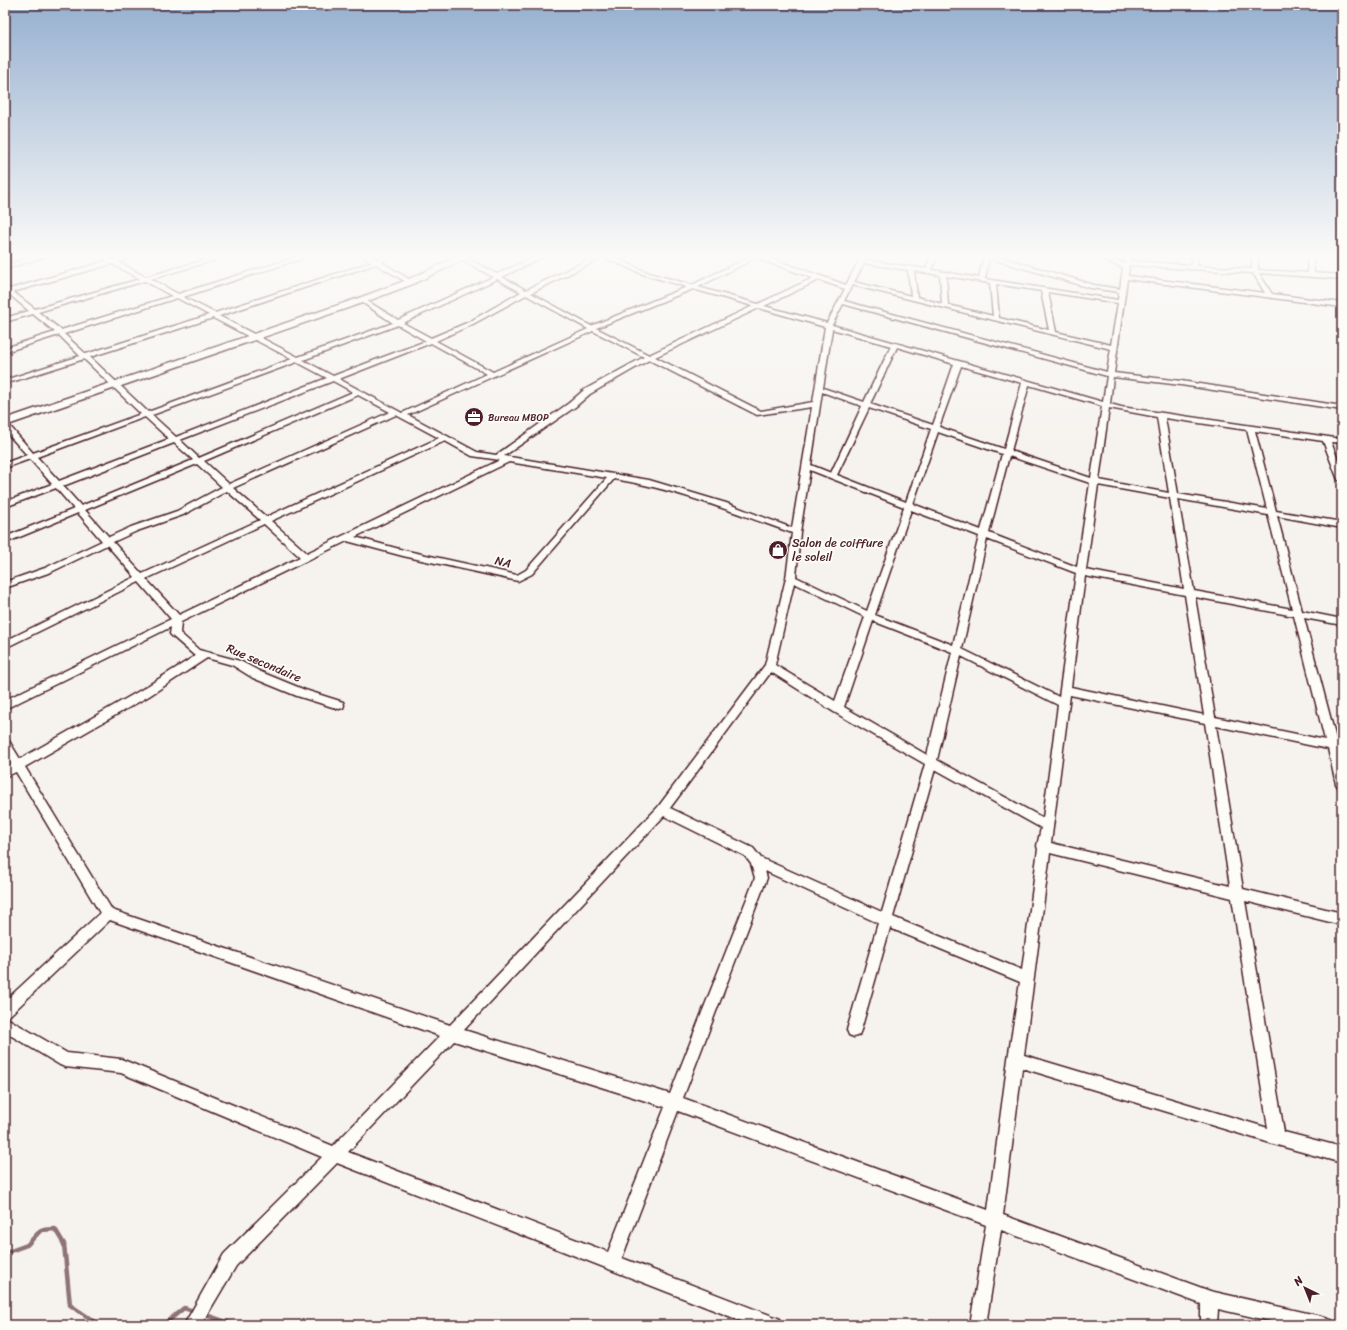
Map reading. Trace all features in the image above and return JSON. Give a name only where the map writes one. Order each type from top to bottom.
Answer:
[{"type":"highway","points":[[5,423],[312,317]]},
{"type":"street","points":[[41,317],[147,415],[306,557]]},
{"type":"street","points":[[5,350],[113,317]]},
{"type":"street","points":[[5,382],[207,317]]},
{"type":"street","points":[[217,317],[475,454],[650,482],[701,498],[796,532]]},
{"type":"street","points":[[389,317],[494,375]]},
{"type":"street","points":[[5,466],[411,317]]},
{"type":"street","points":[[5,505],[334,380],[430,341],[482,317]]},
{"type":"street","points":[[571,317],[760,413],[816,404]]},
{"type":"street","points":[[5,586],[48,570],[106,541],[180,513],[228,487],[494,375],[592,328],[619,317]]},
{"type":"street","points":[[498,457],[572,405],[587,392],[650,357],[735,317]]},
{"type":"street","points":[[800,317],[1105,405],[1161,416],[1250,427],[1342,441]]},
{"type":"street","points":[[192,1325],[230,1260],[335,1155],[662,810],[770,666],[791,578],[796,532],[818,389],[829,325],[833,317]]},
{"type":"street","points":[[897,317],[1110,375],[1181,383],[1342,408]]},
{"type":"street","points":[[988,317],[1114,348]]},
{"type":"street","points":[[1050,317],[1053,333]]},
{"type":"street","points":[[978,1325],[995,1219],[1046,825],[1118,317]]},
{"type":"street","points":[[833,476],[895,344]]},
{"type":"street","points":[[838,709],[958,363]]},
{"type":"street","points":[[854,1030],[931,763],[984,534],[1026,382]]},
{"type":"street","points":[[818,389],[1094,482],[1342,525]]},
{"type":"street","points":[[5,540],[198,461],[359,392]]},
{"type":"street","points":[[1161,416],[1276,1138]]},
{"type":"street","points":[[5,426],[177,619]]},
{"type":"street","points":[[1250,427],[1298,613],[1337,747],[1342,784]]},
{"type":"street","points":[[5,645],[140,578],[446,438]]},
{"type":"street","points":[[1326,439],[1342,480]]},
{"type":"street","points":[[5,706],[177,619],[509,459]]},
{"type":"street","points":[[806,466],[1081,572],[1342,622]]},
{"type":"street","name":"NA","points":[[346,538],[518,578],[529,572],[610,480],[611,476]]},
{"type":"street","points":[[791,578],[870,616],[957,650],[1063,703]]},
{"type":"street","name":"Rue secondaire","points":[[177,619],[175,634],[196,653],[206,654],[236,663],[257,675],[301,693],[339,705]]},
{"type":"street","points":[[5,773],[145,693],[206,654]]},
{"type":"street","points":[[770,666],[838,709],[931,763],[1046,825]]},
{"type":"street","points":[[1065,690],[1337,747]]},
{"type":"street","points":[[5,744],[108,914],[452,1033],[673,1102],[1210,1298],[1325,1325]]},
{"type":"street","points":[[612,1262],[761,878],[756,862],[749,852],[662,810]]},
{"type":"street","points":[[1044,846],[1342,919]]},
{"type":"street","points":[[756,862],[886,920],[1026,978]]},
{"type":"street","points":[[5,1010],[108,914]]},
{"type":"street","points":[[5,1024],[65,1060],[121,1066],[335,1155],[774,1325]]},
{"type":"street","points":[[1015,1059],[1276,1138],[1342,1155]]},
{"type":"street","points":[[1209,1325],[1210,1298]]},
{"type":"waterway","points":[[5,1175],[5,1185]]},
{"type":"waterway","points":[[5,1253],[27,1245],[41,1230],[55,1229],[64,1244],[70,1305],[100,1325]]},
{"type":"waterway","points":[[163,1325],[184,1308],[196,1312]]},
{"type":"waterway","points":[[203,1314],[235,1325]]},
{"type":"place","name":"Bureau MBOP","points":[[474,417]]},
{"type":"place","name":"Salon de coiffure le soleil","points":[[778,550]]}]
